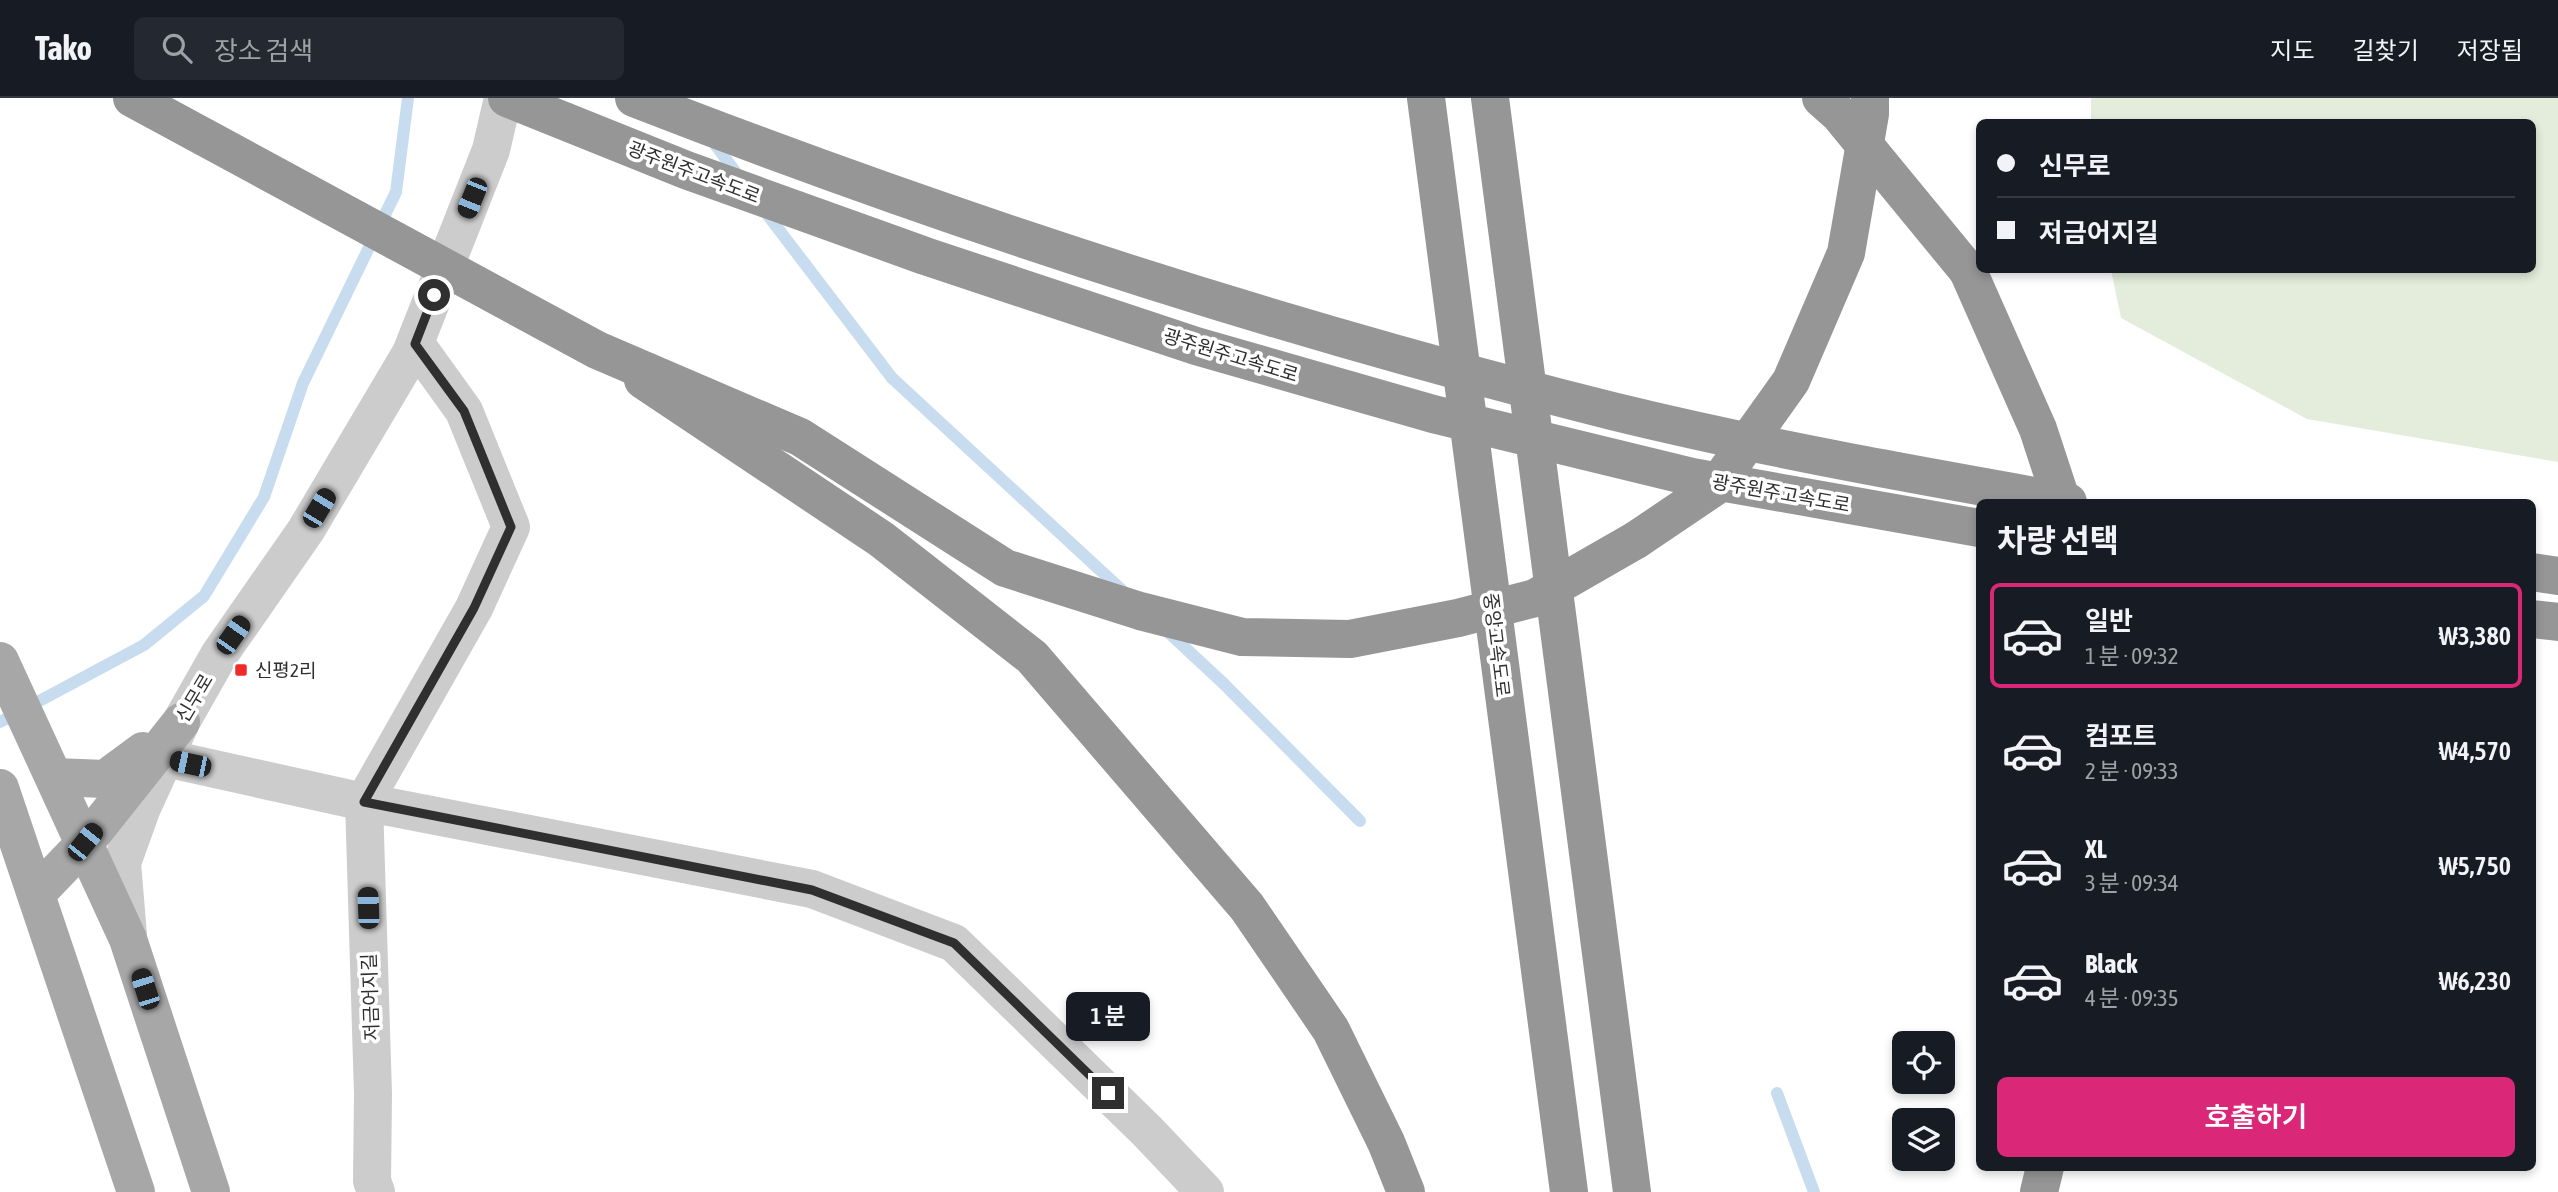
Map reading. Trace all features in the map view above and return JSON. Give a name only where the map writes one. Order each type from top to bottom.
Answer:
[{"type":"highway","points":[[131,98],[597,350],[800,437],[1005,568],[1140,611],[1242,637],[1350,639],[1458,618],[1535,598],[1636,540],[1716,486],[1791,381],[1846,253],[1870,114],[1870,98]]},
{"type":"highway","name":"광주원주고속도로","points":[[505,98],[686,170],[925,256],[1196,346],[1433,414],[1692,477],[1976,527]]},
{"type":"highway","points":[[634,98],[892,194],[1044,246],[1213,301],[1412,358],[1628,414],[1798,452],[2052,499]]},
{"type":"highway","name":"중앙고속도로","points":[[1426,98],[1569,1192]]},
{"type":"highway","points":[[1490,98],[1632,1192]]},
{"type":"highway","points":[[1821,98],[1839,114],[1968,271],[2038,429],[2061,499]]},
{"type":"highway","points":[[597,350],[881,539],[1032,657],[1247,907],[1331,1030],[1386,1142],[1406,1192]]},
{"type":"highway","points":[[2536,573],[2558,576]]},
{"type":"highway","points":[[2536,619],[2558,622]]},
{"type":"highway","points":[[2039,1192],[2044,1171]]},
{"type":"main road","points":[[0,661],[128,939],[211,1192]]},
{"type":"main road","points":[[50,766],[105,779],[181,722]]},
{"type":"main road","name":"신무로","points":[[36,894],[85,842],[181,722]]},
{"type":"main road","points":[[1,789],[136,1192]]},
{"type":"street","name":"신무로","points":[[181,722],[219,655],[306,530],[411,353],[491,150],[505,98]]},
{"type":"street","points":[[364,802],[474,608],[511,527],[464,411],[415,344]]},
{"type":"street","points":[[128,939],[122,863],[141,810],[181,722]]},
{"type":"street","points":[[164,758],[364,802],[812,890],[954,943],[1147,1130],[1205,1192]]},
{"type":"street","name":"저금어지길","points":[[364,802],[373,1094],[372,1181],[376,1192]]},
{"type":"green space","points":[[2091,98],[2558,98],[2558,462],[2307,419],[2121,318],[2112,273],[2536,273],[2536,119],[2091,119]]},
{"type":"waterway","points":[[0,722],[144,645],[204,596],[264,497],[303,383],[396,192],[408,98]]},
{"type":"waterway","points":[[711,139],[740,178]]},
{"type":"waterway","points":[[763,209],[892,378],[1126,594]]},
{"type":"waterway","points":[[1166,630],[1224,684],[1360,821]]},
{"type":"waterway","points":[[1777,1093],[1814,1192]]},
{"type":"place","name":"신평2리","points":[[241,670]]},
{"type":"route","points":[[434,295],[415,344],[464,411],[511,527],[474,608],[364,802],[812,890],[954,943],[1108,1093]]}]
